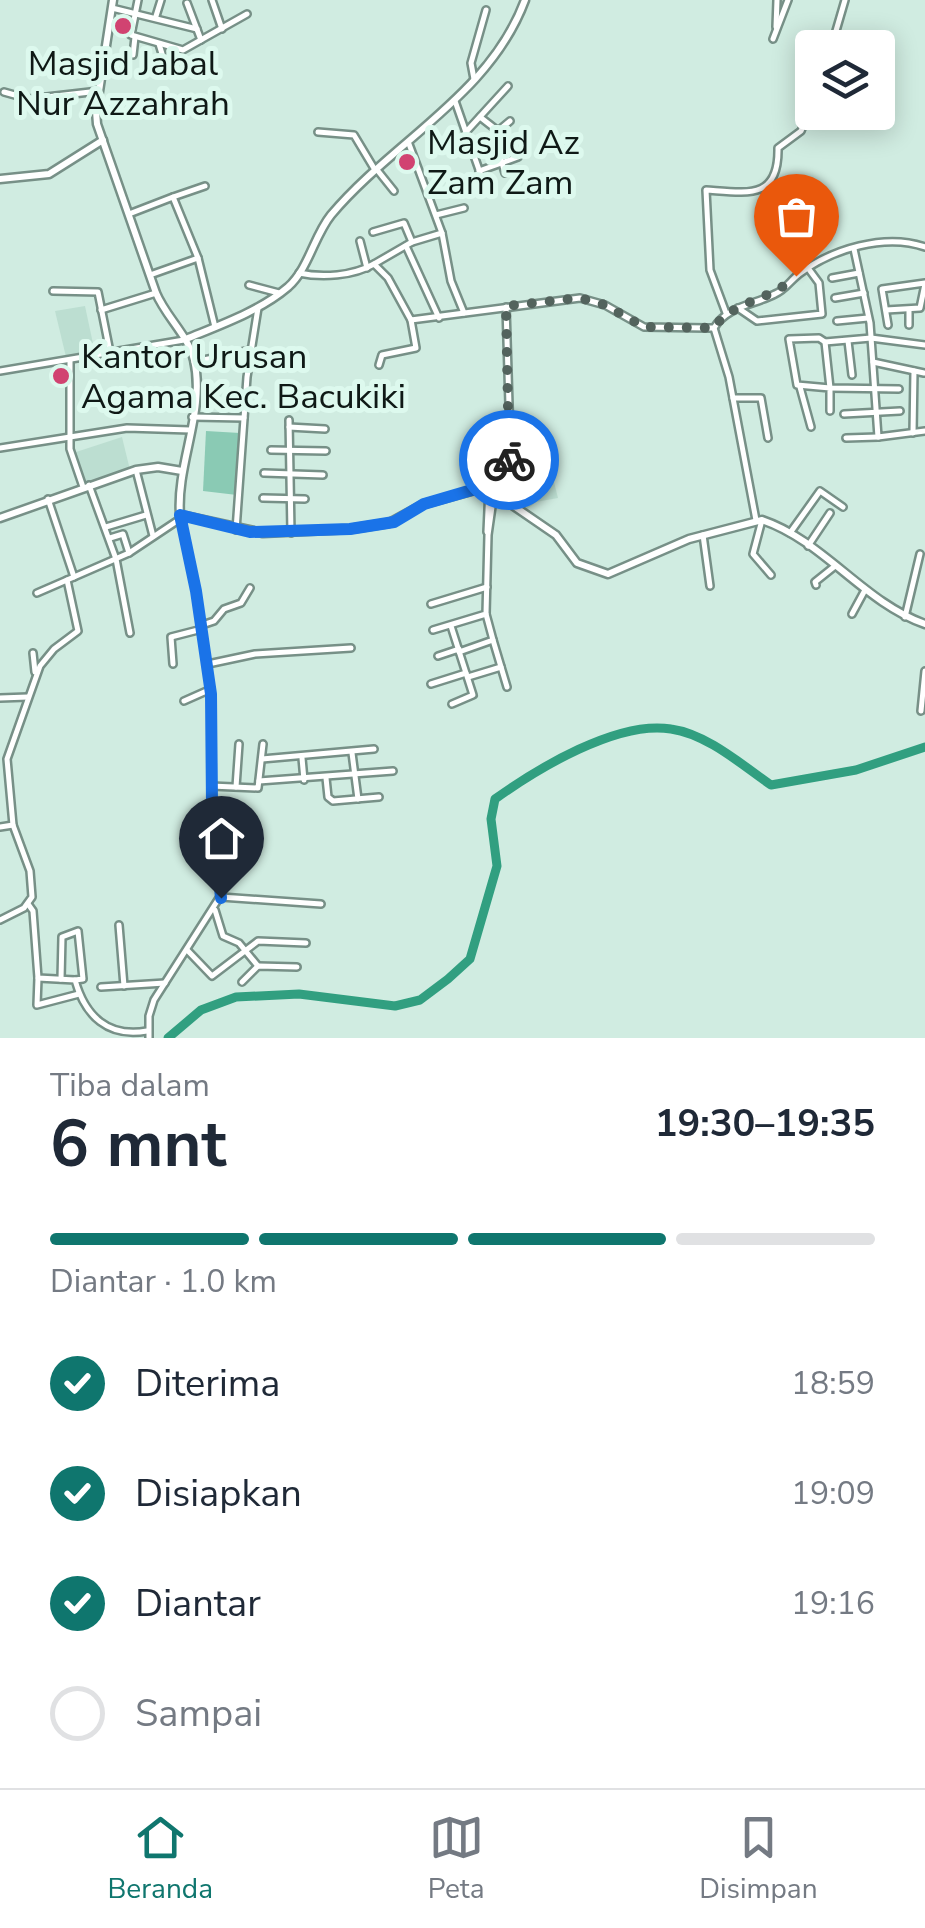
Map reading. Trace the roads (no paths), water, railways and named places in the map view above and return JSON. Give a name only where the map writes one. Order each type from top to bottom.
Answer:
[{"type":"street","points":[[138,0],[130,32],[135,37],[183,50],[247,14]]},
{"type":"street","points":[[156,18],[161,0]]},
{"type":"street","points":[[212,0],[222,29]]},
{"type":"street","points":[[0,371],[186,339],[279,293],[299,273],[329,217],[474,79],[510,30],[525,0]]},
{"type":"street","points":[[777,0],[777,28]]},
{"type":"street","points":[[773,39],[788,0]]},
{"type":"street","points":[[836,30],[845,0]]},
{"type":"street","points":[[75,980],[94,1018],[128,1033],[148,1034],[151,1006],[221,897],[208,664],[180,517],[194,362],[186,339],[163,311],[96,117],[113,4],[197,30]]},
{"type":"street","points":[[187,4],[201,40]]},
{"type":"street","points":[[474,79],[471,63],[486,10]]},
{"type":"street","points":[[133,55],[135,37]]},
{"type":"street","points":[[159,44],[167,70],[178,60],[174,48]]},
{"type":"street","points":[[466,132],[508,86]]},
{"type":"street","points":[[4,92],[30,100],[99,91]]},
{"type":"street","points":[[455,101],[485,186]]},
{"type":"street","points":[[480,117],[498,131],[510,120]]},
{"type":"street","points":[[726,313],[710,270],[706,190],[746,192],[772,180],[778,170],[778,148],[801,130]]},
{"type":"street","points":[[318,132],[354,134],[394,190]]},
{"type":"street","points":[[0,179],[49,174],[102,140]]},
{"type":"street","points":[[496,143],[505,173]]},
{"type":"street","points":[[409,144],[442,232],[464,313]]},
{"type":"street","points":[[479,171],[518,156]]},
{"type":"street","points":[[128,214],[205,186]]},
{"type":"street","points":[[173,197],[198,258],[215,327]]},
{"type":"street","points":[[436,215],[464,208]]},
{"type":"street","points":[[373,232],[404,223],[439,318]]},
{"type":"street","points":[[299,273],[318,276],[367,268],[409,244],[442,232]]},
{"type":"street","points":[[360,241],[367,268]]},
{"type":"street","points":[[714,328],[726,313],[782,290],[828,256],[897,241],[925,248]]},
{"type":"street","points":[[854,249],[871,338],[878,436]]},
{"type":"street","points":[[150,275],[198,258]]},
{"type":"street","points":[[374,264],[388,278],[411,320],[416,348],[382,355],[379,366]]},
{"type":"street","points":[[738,308],[756,321],[822,314],[819,283],[808,268]]},
{"type":"street","points":[[832,278],[859,273]]},
{"type":"street","points":[[886,310],[921,307],[925,283],[884,288],[880,295],[888,325]]},
{"type":"street","points":[[249,284],[279,293]]},
{"type":"street","points":[[53,291],[97,292],[110,352]]},
{"type":"street","points":[[100,311],[156,293]]},
{"type":"street","points":[[835,298],[864,293]]},
{"type":"street","points":[[411,320],[580,298],[605,305],[644,327],[714,328]]},
{"type":"street","points":[[236,530],[258,305]]},
{"type":"street","points":[[506,306],[512,503]]},
{"type":"street","points":[[909,310],[909,326]]},
{"type":"street","points":[[836,320],[868,318]]},
{"type":"street","points":[[714,328],[759,520],[753,554],[771,575]]},
{"type":"street","points":[[810,426],[789,340],[871,338],[925,345]]},
{"type":"street","points":[[848,341],[852,375]]},
{"type":"street","points":[[826,342],[830,411]]},
{"type":"street","points":[[194,362],[251,350]]},
{"type":"street","points":[[70,360],[69,437],[110,538],[130,633]]},
{"type":"street","points":[[873,362],[924,373]]},
{"type":"street","points":[[912,434],[914,371]]},
{"type":"street","points":[[800,387],[812,384],[900,389]]},
{"type":"street","points":[[733,398],[761,398],[768,438]]},
{"type":"street","points":[[844,414],[900,411]]},
{"type":"street","points":[[192,417],[244,418]]},
{"type":"street","points":[[291,533],[289,423],[325,429]]},
{"type":"street","points":[[0,448],[127,428],[190,430]]},
{"type":"street","points":[[846,438],[925,431]]},
{"type":"street","points":[[272,450],[326,452]]},
{"type":"street","points":[[0,518],[136,470],[166,467],[182,471]]},
{"type":"street","points":[[136,470],[153,536]]},
{"type":"street","points":[[264,473],[323,475]]},
{"type":"street","points":[[492,489],[486,614],[507,688]]},
{"type":"street","points":[[38,592],[129,553],[180,517],[236,530],[291,533],[385,524],[424,504],[492,489],[558,537],[577,563],[602,573],[616,572],[703,534],[759,520],[790,533],[905,617],[925,624]]},
{"type":"street","points":[[790,533],[820,492],[844,507]]},
{"type":"street","points":[[0,920],[28,904],[32,886],[13,825],[7,759],[35,675],[54,649],[78,631],[71,579],[48,498]]},
{"type":"street","points":[[264,498],[305,499]]},
{"type":"street","points":[[808,546],[830,513]]},
{"type":"street","points":[[106,527],[147,514]]},
{"type":"street","points":[[110,538],[123,534],[129,553]]},
{"type":"street","points":[[703,534],[710,586]]},
{"type":"street","points":[[905,617],[920,554]]},
{"type":"street","points":[[816,585],[835,566]]},
{"type":"street","points":[[431,604],[487,586]]},
{"type":"street","points":[[174,664],[171,638],[214,622],[224,609],[241,603],[250,588]]},
{"type":"street","points":[[852,614],[866,590]]},
{"type":"street","points":[[433,630],[486,614]]},
{"type":"street","points":[[451,626],[472,697],[452,704]]},
{"type":"street","points":[[438,656],[492,640]]},
{"type":"street","points":[[208,664],[255,654],[351,648]]},
{"type":"street","points":[[33,653],[35,675]]},
{"type":"street","points":[[431,684],[501,667]]},
{"type":"street","points":[[920,712],[924,676]]},
{"type":"street","points":[[184,701],[210,690]]},
{"type":"street","points":[[0,698],[28,696]]},
{"type":"street","points":[[236,788],[239,744]]},
{"type":"street","points":[[212,786],[258,788],[264,744]]},
{"type":"street","points":[[262,759],[374,749]]},
{"type":"street","points":[[352,752],[358,799]]},
{"type":"street","points":[[302,758],[304,781]]},
{"type":"street","points":[[259,782],[394,771]]},
{"type":"street","points":[[326,778],[332,801],[379,797]]},
{"type":"street","points":[[0,827],[13,825]]},
{"type":"street","points":[[221,897],[321,904]]},
{"type":"street","points":[[28,904],[33,911],[37,1004],[79,994]]},
{"type":"street","points":[[214,910],[224,936],[245,950],[258,966]]},
{"type":"street","points":[[119,925],[124,986]]},
{"type":"street","points":[[38,978],[75,980],[82,979],[78,930],[62,937],[61,979]]},
{"type":"street","points":[[188,951],[212,976],[258,941],[306,944]]},
{"type":"street","points":[[242,982],[258,966],[297,966]]},
{"type":"street","points":[[101,987],[164,983]]},
{"type":"waterway","points":[[168,1038],[201,1010],[236,997],[299,994],[395,1006],[420,1000],[470,959],[497,866],[491,819],[495,799],[555,761],[603,739],[650,728],[684,732],[724,751],[771,785],[856,770],[925,747]]},
{"type":"place","name":"Masjid Jabal Nur Azzahrah","points":[[123,26]]},
{"type":"place","name":"Masjid Az Zam Zam","points":[[407,162]]},
{"type":"place","name":"Kantor Urusan Agama Kec. Bacukiki","points":[[61,376]]}]
